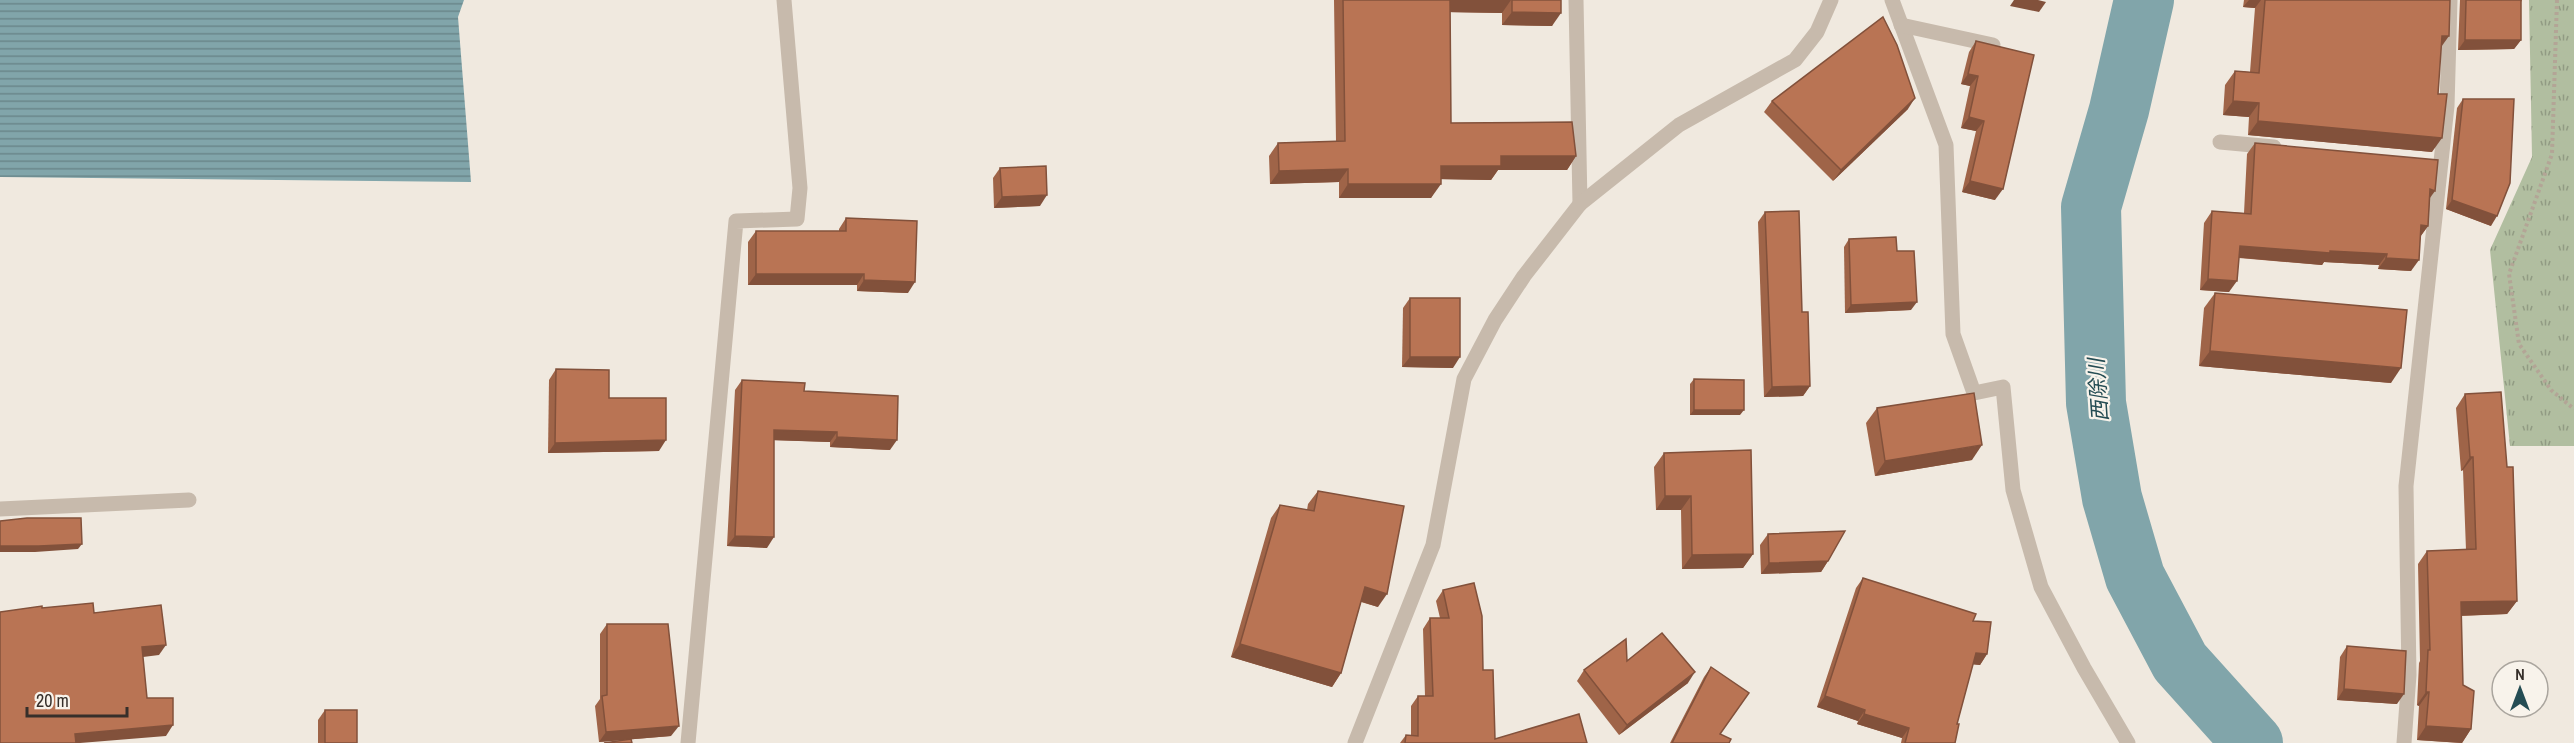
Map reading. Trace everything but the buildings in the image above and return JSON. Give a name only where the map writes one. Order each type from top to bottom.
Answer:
[{"type":"street","points":[[688,743],[736,220],[797,219],[800,188],[784,0]]},
{"type":"street","points":[[1576,0],[1580,204]]},
{"type":"street","points":[[1355,743],[1433,545],[1464,379],[1495,320],[1524,276],[1580,204],[1679,125],[1795,60],[1816,32],[1831,0]]},
{"type":"street","points":[[1892,0],[1946,145],[1953,334],[1974,393],[2003,387],[2013,490],[2041,587],[2084,668],[2128,743]]},
{"type":"street","points":[[2404,743],[2409,675],[2406,486],[2435,163],[2447,106],[2450,0]]},
{"type":"street","points":[[1901,25],[1999,47]]},
{"type":"street","points":[[2220,142],[2290,149]]},
{"type":"street","points":[[0,509],[189,500]]},
{"type":"path","points":[[2557,0],[2552,154],[2509,274],[2519,345],[2552,390],[2574,409]]},
{"type":"green space","points":[[2529,0],[2574,0],[2574,446],[2510,446],[2490,250],[2532,157]]},
{"type":"water","points":[[0,0],[464,0],[458,17],[471,182],[0,177]]},
{"type":"waterway","name":"西除川","points":[[2144,0],[2119,110],[2091,207],[2096,403],[2112,498],[2135,577],[2180,662],[2253,743]]}]
